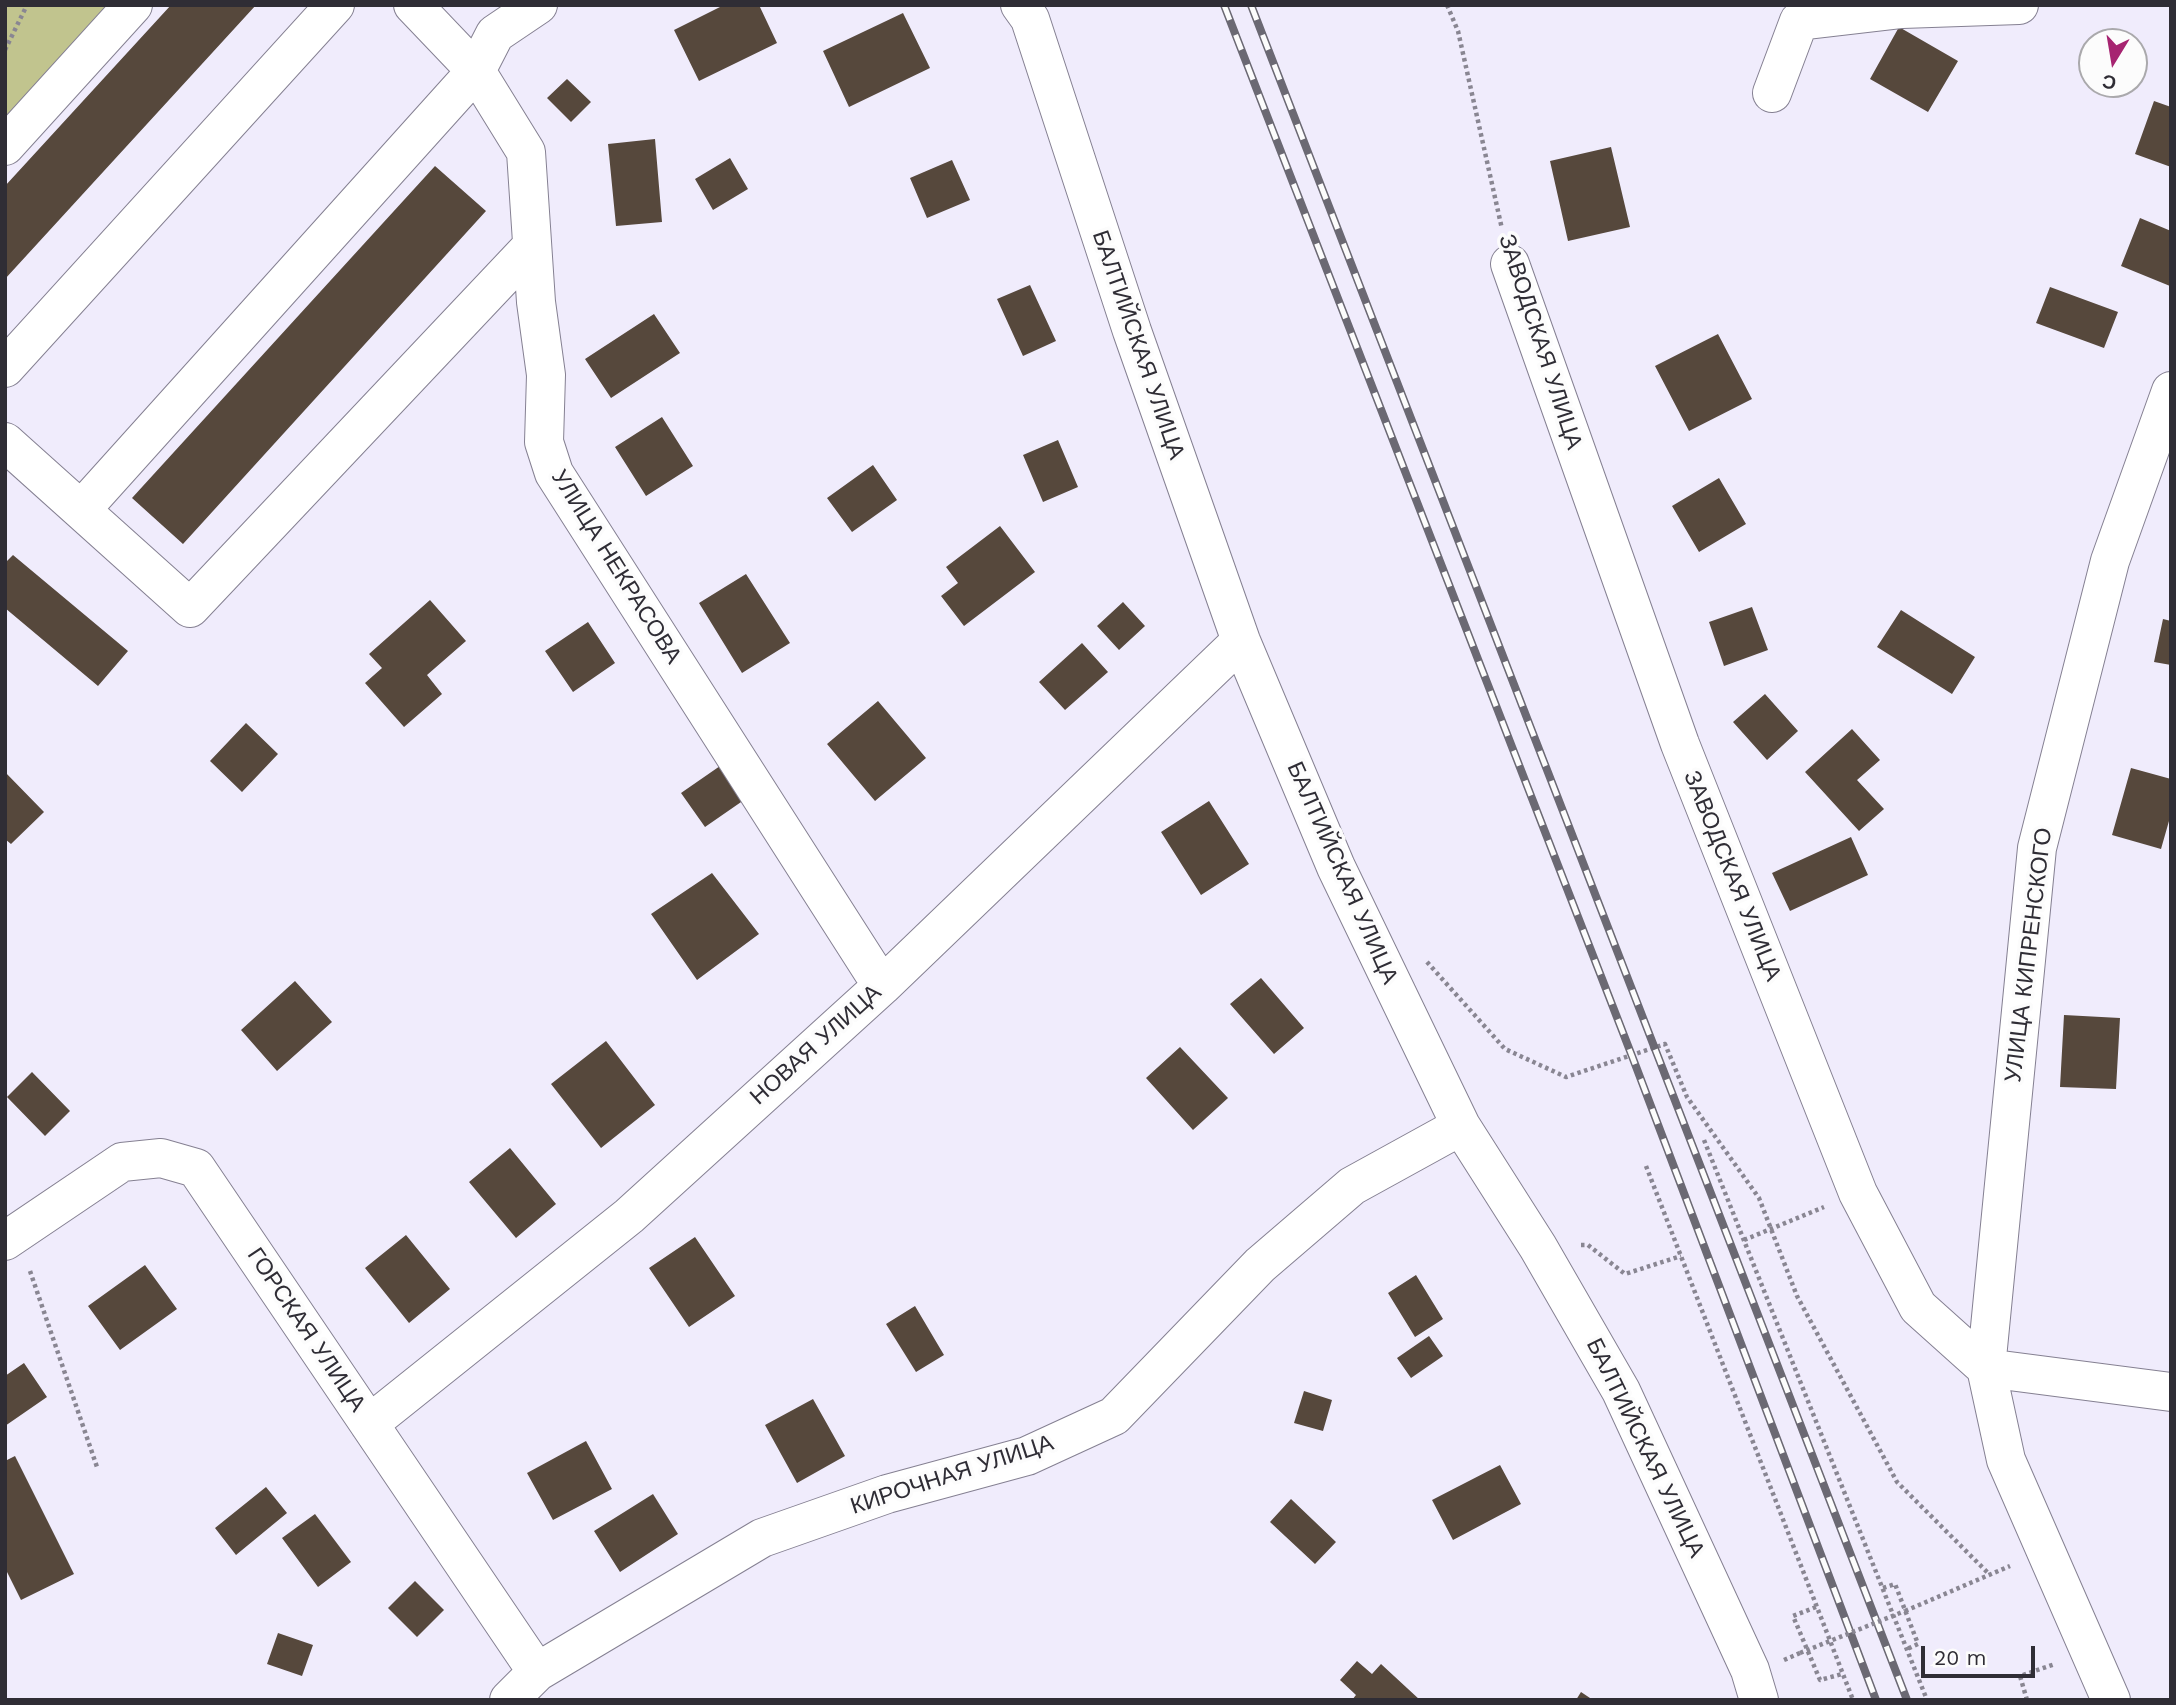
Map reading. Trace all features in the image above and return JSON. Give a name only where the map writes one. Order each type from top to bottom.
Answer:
[{"type":"street","points":[[5,146],[133,5]]},
{"type":"street","points":[[5,368],[335,5]]},
{"type":"street","name":"УЛИЦА НЕКРАСОВА","points":[[412,5],[476,71],[526,152],[532,246],[546,375],[544,442],[554,473],[882,986]]},
{"type":"street","points":[[80,510],[476,71],[495,34],[538,5]]},
{"type":"street","name":"БАЛТИЙСКАЯ УЛИЦА","points":[[1020,5],[1030,19],[1132,331],[1241,641],[1336,867],[1461,1126],[1538,1247],[1621,1391],[1750,1670],[1759,1700]]},
{"type":"street","points":[[1772,93],[1799,21],[1902,9],[2019,5]]},
{"type":"street","points":[[5,442],[190,608],[532,246]]},
{"type":"street","name":"ЗАВОДСКАЯ УЛИЦА","points":[[1510,264],[1680,744],[1858,1193],[1918,1307],[1986,1367]]},
{"type":"street","name":"УЛИЦА КИПРЕНСКОГО","points":[[1986,1367],[2038,848],[2110,561],[2171,391]]},
{"type":"street","name":"НОВАЯ УЛИЦА","points":[[369,1424],[629,1216],[882,986],[1241,641]]},
{"type":"street","name":"КИРОЧНАЯ УЛИЦА","points":[[509,1700],[537,1672],[762,1538],[887,1494],[1027,1456],[1114,1416],[1260,1265],[1352,1186],[1461,1126]]},
{"type":"street","name":"ГОРСКАЯ УЛИЦА","points":[[12,1237],[122,1162],[160,1158],[196,1168],[537,1672]]},
{"type":"street","points":[[2111,1700],[2006,1460],[1986,1367],[2171,1392]]},
{"type":"path","points":[[5,50],[27,5]]},
{"type":"path","name":"ЗАВОДСКАЯ УЛИЦА","points":[[1447,5],[1458,31],[1510,264]]},
{"type":"path","points":[[1421,956],[1505,1049],[1566,1077],[1665,1044],[1686,1097],[1759,1198],[1797,1296],[1896,1482],[1989,1574],[1800,1653]]},
{"type":"path","points":[[1704,1140],[1927,1700]]},
{"type":"path","points":[[1646,1166],[1853,1700]]},
{"type":"path","points":[[1744,1240],[1801,1216]]},
{"type":"path","points":[[12,1237],[97,1467]]},
{"type":"path","points":[[1538,1247],[1588,1245],[1625,1274],[1681,1256]]},
{"type":"path","points":[[1883,1588],[1895,1584],[1918,1644],[1907,1649]]},
{"type":"path","points":[[1816,1607],[1793,1616],[1820,1680],[1843,1674]]},
{"type":"path","points":[[2027,1700],[2020,1676],[2034,1671]]},
{"type":"green space","points":[[5,5],[110,5],[5,123]]},
{"type":"building","points":[[171,5],[256,5],[5,279],[5,186]]},
{"type":"building","points":[[724,5],[759,5],[777,43],[699,81],[674,30]]},
{"type":"building","points":[[903,13],[930,68],[849,107],[823,51]]},
{"type":"building","points":[[1899,27],[1958,61],[1928,112],[1870,79]]},
{"type":"building","points":[[567,79],[591,102],[571,122],[547,98]]},
{"type":"building","points":[[2154,101],[2171,107],[2171,167],[2135,154]]},
{"type":"building","points":[[655,139],[662,222],[616,226],[608,144]]},
{"type":"building","points":[[1611,147],[1630,227],[1568,241],[1550,161]]},
{"type":"building","points":[[730,158],[748,189],[713,210],[695,179]]},
{"type":"building","points":[[952,160],[970,200],[927,218],[910,178]]},
{"type":"building","points":[[435,166],[486,211],[183,544],[132,498]]},
{"type":"building","points":[[2140,218],[2171,231],[2170,286],[2121,266]]},
{"type":"building","points":[[1030,285],[1056,341],[1023,356],[997,299]]},
{"type":"building","points":[[2050,287],[2118,312],[2104,348],[2036,323]]},
{"type":"building","points":[[654,314],[680,353],[611,398],[585,359]]},
{"type":"building","points":[[1718,334],[1752,399],[1689,431],[1655,366]]},
{"type":"building","points":[[662,417],[693,466],[646,496],[615,447]]},
{"type":"building","points":[[1058,440],[1078,487],[1043,502],[1023,455]]},
{"type":"building","points":[[873,465],[897,500],[852,532],[827,498]]},
{"type":"building","points":[[1719,478],[1746,524],[1699,552],[1672,506]]},
{"type":"building","points":[[1000,526],[1035,572],[964,626],[941,596],[958,583],[946,567]]},
{"type":"building","points":[[13,555],[128,651],[98,686],[5,608],[5,563]]},
{"type":"building","points":[[746,574],[790,643],[742,673],[699,603]]},
{"type":"building","points":[[430,600],[466,641],[427,675],[442,694],[404,727],[365,683],[382,668],[369,654]]},
{"type":"building","points":[[1123,602],[1145,626],[1119,650],[1097,626]]},
{"type":"building","points":[[1752,607],[1768,650],[1724,666],[1709,622]]},
{"type":"building","points":[[1901,610],[1975,657],[1952,694],[1877,647]]},
{"type":"building","points":[[2163,619],[2171,621],[2171,665],[2154,662]]},
{"type":"building","points":[[588,622],[615,663],[573,692],[545,651]]},
{"type":"building","points":[[1082,643],[1108,672],[1065,710],[1039,682]]},
{"type":"building","points":[[1765,694],[1798,731],[1767,760],[1733,722]]},
{"type":"building","points":[[878,701],[926,758],[875,801],[827,744]]},
{"type":"building","points":[[246,723],[278,754],[242,792],[210,761]]},
{"type":"building","points":[[1852,729],[1880,760],[1857,780],[1884,809],[1859,831],[1805,772]]},
{"type":"building","points":[[720,766],[744,800],[705,827],[681,793]]},
{"type":"building","points":[[2131,768],[2171,779],[2171,814],[2161,849],[2112,835]]},
{"type":"building","points":[[5,772],[44,812],[11,844],[5,839]]},
{"type":"building","points":[[1209,801],[1249,864],[1201,895],[1161,832]]},
{"type":"building","points":[[1851,837],[1868,875],[1790,911],[1772,873]]},
{"type":"building","points":[[712,873],[759,934],[697,980],[651,914]]},
{"type":"building","points":[[1261,978],[1304,1028],[1274,1054],[1230,1004]]},
{"type":"building","points":[[295,981],[332,1022],[277,1071],[241,1030]]},
{"type":"building","points":[[2064,1015],[2120,1018],[2116,1089],[2060,1087]]},
{"type":"building","points":[[606,1041],[655,1105],[601,1148],[551,1084]]},
{"type":"building","points":[[1180,1047],[1228,1098],[1193,1130],[1146,1078]]},
{"type":"building","points":[[32,1072],[70,1111],[45,1136],[7,1097]]},
{"type":"building","points":[[510,1148],[556,1204],[516,1238],[469,1182]]},
{"type":"building","points":[[406,1235],[450,1289],[409,1323],[365,1268]]},
{"type":"building","points":[[695,1237],[735,1296],[689,1327],[649,1268]]},
{"type":"building","points":[[145,1265],[177,1309],[120,1350],[88,1306]]},
{"type":"building","points":[[1416,1275],[1443,1319],[1415,1337],[1388,1293]]},
{"type":"building","points":[[915,1306],[944,1355],[916,1372],[886,1324]]},
{"type":"building","points":[[1429,1336],[1443,1356],[1411,1378],[1397,1358]]},
{"type":"building","points":[[24,1363],[47,1397],[5,1426],[5,1376]]},
{"type":"building","points":[[1304,1391],[1332,1400],[1323,1431],[1294,1423]]},
{"type":"building","points":[[813,1399],[845,1456],[797,1483],[765,1425]]},
{"type":"building","points":[[586,1441],[612,1489],[553,1520],[527,1473]]},
{"type":"building","points":[[15,1456],[74,1574],[21,1600],[5,1568],[5,1461]]},
{"type":"building","points":[[1500,1465],[1521,1504],[1453,1540],[1432,1500]]},
{"type":"building","points":[[266,1487],[287,1513],[236,1555],[215,1528]]},
{"type":"building","points":[[653,1494],[678,1534],[620,1572],[594,1531]]},
{"type":"building","points":[[1291,1499],[1336,1542],[1315,1564],[1270,1522]]},
{"type":"building","points":[[315,1514],[351,1562],[318,1587],[282,1538]]},
{"type":"building","points":[[415,1581],[444,1610],[417,1637],[388,1608]]},
{"type":"building","points":[[278,1633],[313,1645],[302,1676],[267,1664]]},
{"type":"building","points":[[1357,1661],[1372,1674],[1381,1664],[1420,1700],[1352,1700],[1356,1695],[1340,1680]]},
{"type":"building","points":[[1581,1692],[1593,1700],[1576,1700]]},
{"type":"railway","points":[[1224,5],[1632,1056],[1876,1700]]},
{"type":"railway","points":[[1251,5],[1907,1700]]}]
